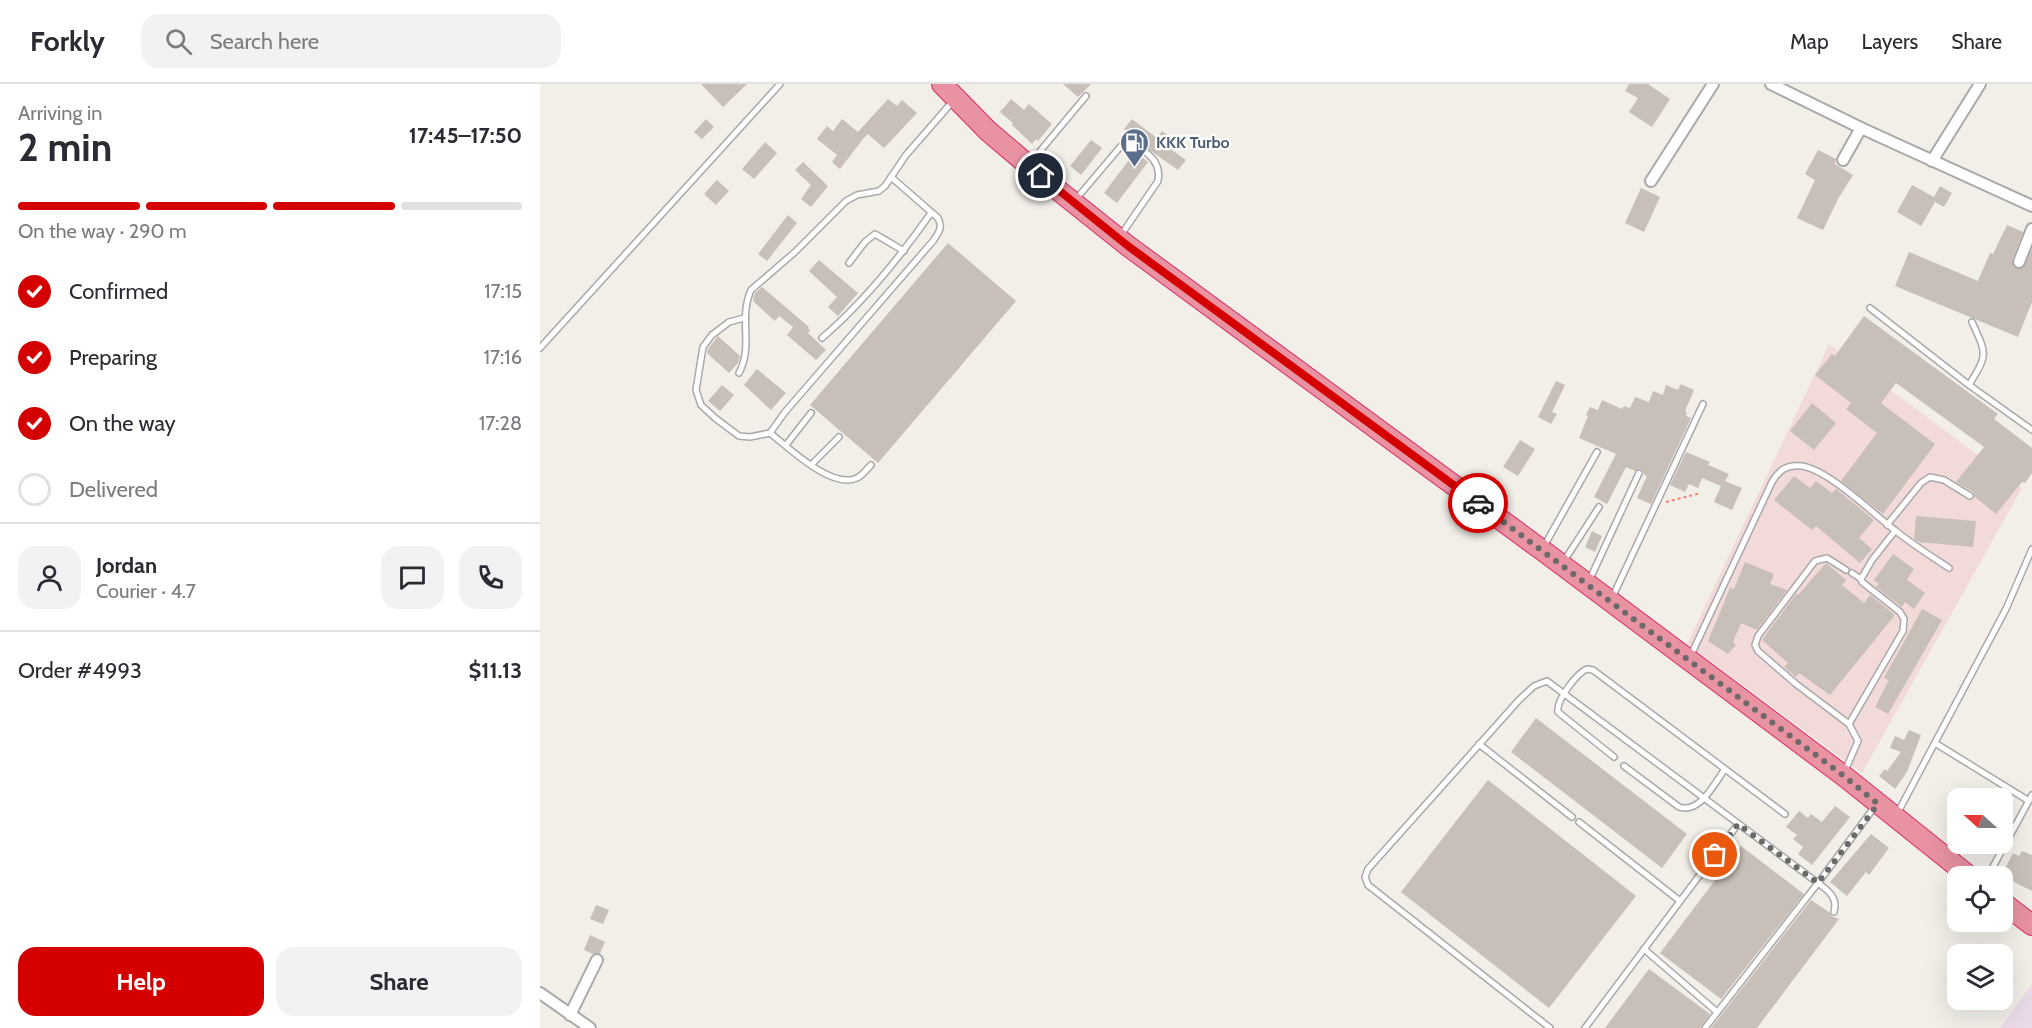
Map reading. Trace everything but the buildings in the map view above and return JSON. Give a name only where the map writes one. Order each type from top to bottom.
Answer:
[{"type":"highway","points":[[949,91],[988,130],[1119,239],[1588,584],[1844,776],[1956,866]]},
{"type":"highway","points":[[2013,910],[2032,925]]},
{"type":"street","points":[[1651,181],[1713,84]]},
{"type":"street","points":[[1771,84],[2032,206]]},
{"type":"street","points":[[1932,161],[1980,84]]},
{"type":"street","points":[[1843,160],[1861,128]]},
{"type":"street","points":[[2019,262],[2032,229]]},
{"type":"street","points":[[570,1015],[597,960]]},
{"type":"street","points":[[540,993],[590,1028]]},
{"type":"lane","points":[[540,348],[780,84]]},
{"type":"lane","points":[[739,374],[747,352],[744,318],[751,290],[795,252],[846,201],[885,186],[949,91]]},
{"type":"lane","points":[[1029,165],[1086,96]]},
{"type":"lane","points":[[1073,203],[1121,146],[1131,145],[1143,150],[1155,161],[1160,172],[1158,181],[1119,239]]},
{"type":"lane","points":[[744,318],[729,322],[712,335],[703,347],[696,390],[701,405],[714,418],[739,436],[750,437],[770,433],[941,230],[941,225],[931,213],[891,177]]},
{"type":"lane","points":[[822,338],[837,325],[904,251],[931,213]]},
{"type":"lane","points":[[849,263],[865,242],[875,234],[904,251]]},
{"type":"lane","points":[[1870,308],[1969,385],[2032,430]]},
{"type":"lane","points":[[1969,385],[1985,356],[1972,322]]},
{"type":"lane","points":[[1610,601],[1704,404]]},
{"type":"lane","points":[[786,445],[811,413]]},
{"type":"lane","points":[[770,433],[811,465],[831,477],[847,480],[857,478],[871,465]]},
{"type":"lane","points":[[811,465],[839,436]]},
{"type":"lane","points":[[1542,550],[1597,453]]},
{"type":"lane","points":[[1689,660],[1779,471],[1791,466],[1801,466],[1823,474],[1895,531],[1949,568]]},
{"type":"lane","points":[[1588,584],[1639,473]]},
{"type":"lane","points":[[1887,525],[1921,483],[1930,477],[1944,480],[1970,496]]},
{"type":"lane","points":[[1561,564],[1599,507]]},
{"type":"lane","points":[[1861,579],[1872,560],[1895,531]]},
{"type":"lane","points":[[1895,818],[2006,609],[2032,549]]},
{"type":"lane","points":[[1844,776],[1858,741],[1849,724],[1796,684],[1758,651],[1755,645],[1758,636],[1815,561],[1827,558],[1861,579],[1900,612],[1904,619],[1903,631],[1849,724]]},
{"type":"lane","points":[[1614,757],[1558,712],[1558,703],[1583,670],[1593,670],[1785,814]]},
{"type":"lane","points":[[1550,1028],[1368,885],[1365,877],[1368,869],[1534,686],[1547,681],[1565,693],[1818,883],[1832,894],[1835,900],[1834,912]]},
{"type":"lane","points":[[1935,743],[2028,801]]},
{"type":"lane","points":[[1479,744],[1572,817]]},
{"type":"lane","points":[[1624,766],[1679,807],[1687,809],[1693,808],[1703,798],[1725,769]]},
{"type":"lane","points":[[1993,866],[2032,795]]},
{"type":"lane","points":[[1705,1028],[1878,804]]},
{"type":"lane","points":[[1579,822],[1680,901]]},
{"type":"lane","points":[[1585,1028],[1738,824]]},
{"type":"lane","points":[[1644,949],[1718,1012]]},
{"type":"path","points":[[1655,506],[1701,493]]},
{"type":"shaded area","points":[[1829,344],[2022,488],[1862,773],[1687,644]]},
{"type":"shaded area","points":[[2032,984],[2032,1028],[2000,1028]]},
{"type":"way so far","points":[[1478,503],[1844,776],[1878,804],[1818,883],[1738,824],[1715,855]]},
{"type":"place","name":"KKK Turbo","points":[[1135,168]]},
{"type":"route","points":[[1041,176],[1128,246],[1478,503]]}]
